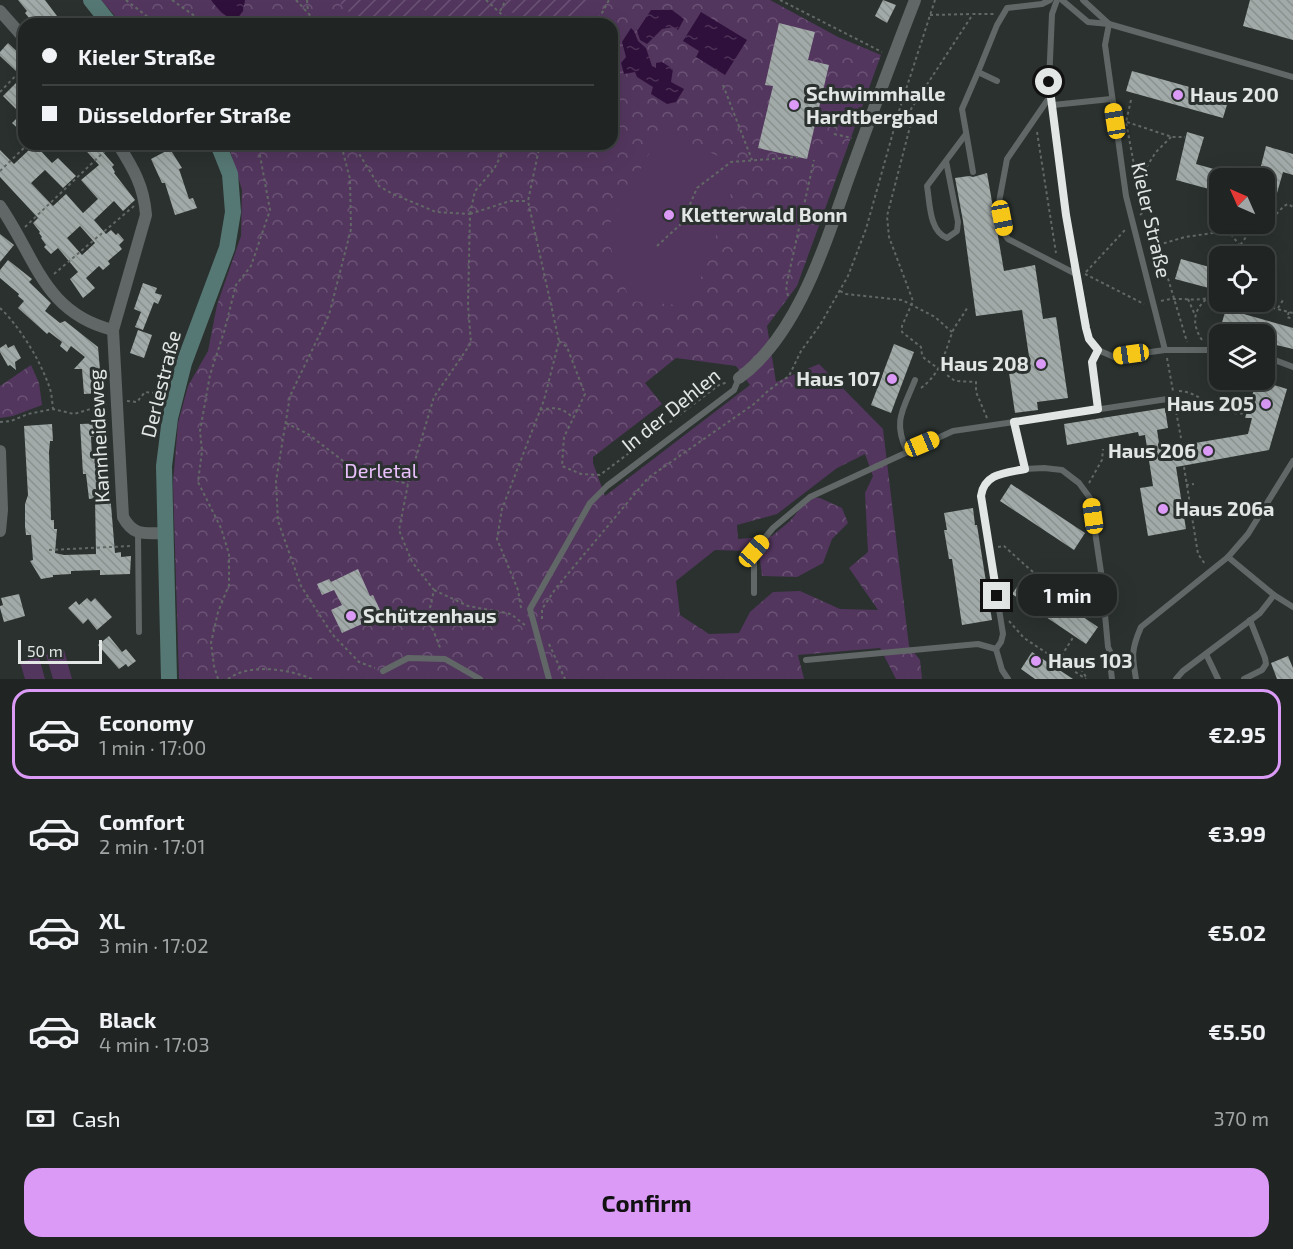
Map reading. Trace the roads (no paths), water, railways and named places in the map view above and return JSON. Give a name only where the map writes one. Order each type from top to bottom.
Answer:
[{"type":"street","points":[[91,0],[105,18]]},
{"type":"street","name":"In der Dehlen","points":[[739,378],[757,365],[794,313],[814,271],[915,0]]},
{"type":"street","points":[[0,11],[18,31]]},
{"type":"street","name":"Kannheideweg","points":[[122,150],[134,169],[145,196],[146,215],[113,330],[123,517],[137,539]]},
{"type":"street","name":"Derlestraße","points":[[169,679],[164,466],[170,418],[184,363],[227,249],[233,212],[230,174],[220,150]]},
{"type":"street","points":[[0,206],[44,282],[58,299],[75,315],[95,326],[113,330]]},
{"type":"street","points":[[0,451],[2,510],[0,531]]},
{"type":"street","points":[[137,539],[165,533]]},
{"type":"lane","points":[[973,172],[962,109],[1002,18],[1007,8],[1042,4],[1050,0]]},
{"type":"lane","points":[[1057,0],[1052,14],[1049,82],[1066,215],[1089,339],[1098,350],[1114,357],[1165,350],[1209,350]]},
{"type":"lane","points":[[1062,0],[1088,22],[1109,24],[1293,77]]},
{"type":"lane","points":[[1083,0],[1109,24]]},
{"type":"lane","name":"Kieler Straße","points":[[1109,24],[1105,45],[1126,196],[1165,350]]},
{"type":"lane","points":[[978,72],[997,81]]},
{"type":"lane","points":[[1051,95],[1007,159],[999,202],[1005,235],[1008,238],[1076,274]]},
{"type":"lane","points":[[1053,105],[1111,99]]},
{"type":"lane","points":[[946,161],[958,222],[957,231],[946,238],[935,230],[927,186],[966,134]]},
{"type":"lane","points":[[1098,350],[1092,362],[1098,409]]},
{"type":"lane","points":[[1275,360],[1293,367]]},
{"type":"lane","name":"In der Dehlen","points":[[549,679],[530,609],[590,503],[607,486],[734,390],[739,378]]},
{"type":"lane","points":[[907,451],[898,426],[915,380]]},
{"type":"lane","points":[[754,592],[754,551],[773,528],[810,497],[907,451],[953,431],[1173,395]]},
{"type":"lane","points":[[1014,422],[1025,469]]},
{"type":"lane","points":[[1136,679],[1132,658],[1135,641],[1141,627],[1228,557],[1248,534],[1293,461]]},
{"type":"lane","points":[[996,649],[1004,634],[981,496],[982,489],[995,475],[1025,469],[1062,470],[1079,483],[1090,498],[1108,646],[1113,658],[1112,679]]},
{"type":"lane","points":[[137,539],[139,632]]},
{"type":"lane","points":[[1228,557],[1274,595],[1293,607]]},
{"type":"lane","points":[[1176,679],[1183,671],[1266,607],[1274,595]]},
{"type":"lane","points":[[1244,679],[1262,670],[1266,664],[1250,620]]},
{"type":"lane","points":[[806,660],[978,644],[996,649]]},
{"type":"lane","points":[[996,649],[1002,670],[1008,679]]},
{"type":"lane","points":[[1206,654],[1218,679]]},
{"type":"lane","points":[[382,671],[408,658],[445,658],[480,679]]},
{"type":"lane","points":[[1113,658],[1132,658]]},
{"type":"water","points":[[211,0],[245,0],[243,11],[238,18],[231,18],[219,10]]},
{"type":"water","points":[[651,10],[672,10],[684,19],[678,30],[673,27],[662,29],[647,44],[640,40],[637,31]]},
{"type":"water","points":[[701,12],[747,40],[725,75],[696,57],[699,51],[683,41]]},
{"type":"water","points":[[631,28],[638,41],[646,48],[652,66],[656,68],[656,63],[662,62],[673,69],[671,82],[684,89],[676,102],[667,104],[651,94],[653,87],[637,77],[635,72],[624,74],[621,63],[626,57],[622,42]]},
{"type":"place","name":"Haus 200","points":[[1178,95]]},
{"type":"place","name":"Schwimmhalle Hardtbergbad","points":[[794,105]]},
{"type":"place","name":"Kletterwald Bonn","points":[[669,215]]},
{"type":"place","name":"Haus 208","points":[[1041,364]]},
{"type":"place","name":"Haus 107","points":[[892,379]]},
{"type":"place","name":"Haus 205","points":[[1266,404]]},
{"type":"place","name":"Haus 206","points":[[1208,451]]},
{"type":"place","name":"Haus 206a","points":[[1163,509]]},
{"type":"place","name":"Schützenhaus","points":[[351,616]]},
{"type":"place","name":"Haus 103","points":[[1036,661]]},
{"type":"park label","name":"Derletal","points":[[381,471]]}]
